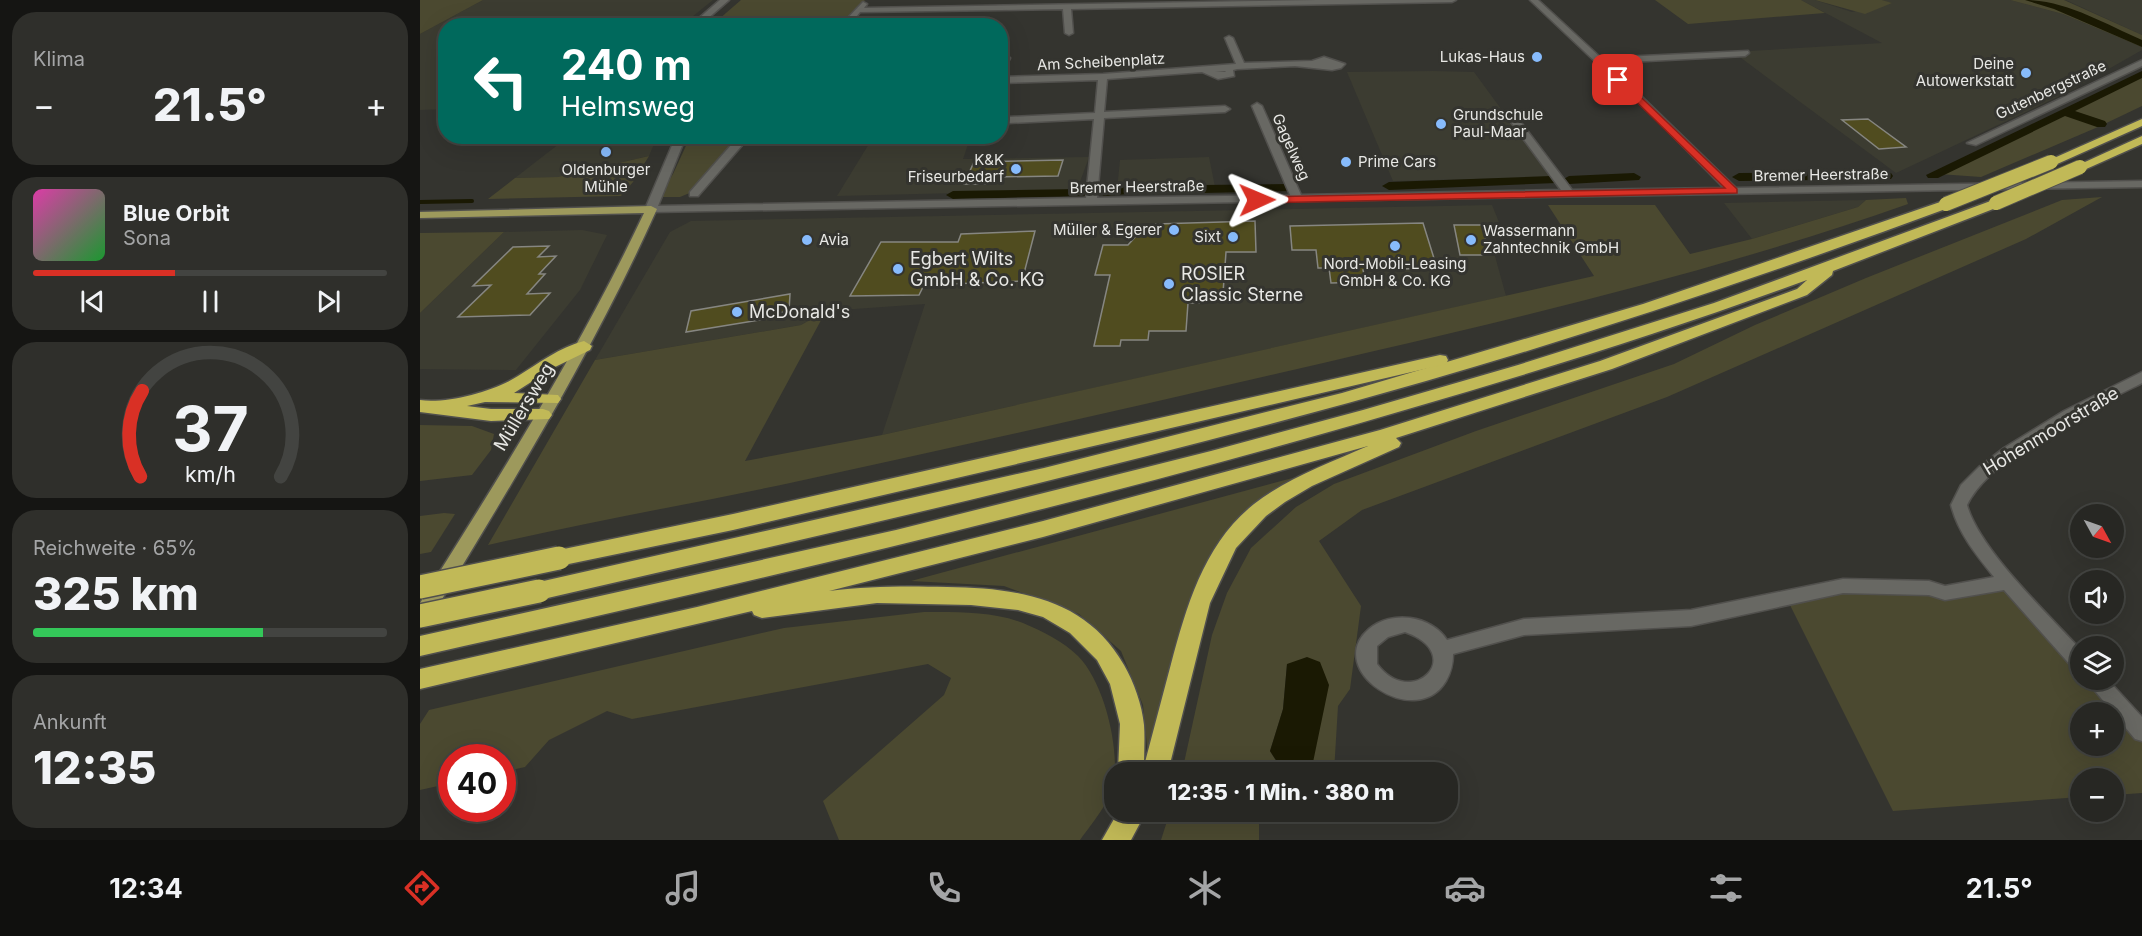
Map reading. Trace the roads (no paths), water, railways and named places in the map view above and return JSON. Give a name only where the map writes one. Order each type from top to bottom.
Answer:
[{"type":"highway","points":[[420,618],[938,500],[1130,453],[1344,398],[1539,342],[1674,301],[1816,253],[2051,162],[2142,122]]},
{"type":"highway","points":[[420,646],[941,526],[1161,471],[1343,422],[1682,319],[1835,265],[1996,203],[2142,140]]},
{"type":"highway","points":[[420,679],[697,616],[1055,526],[1436,421],[1606,365],[1802,292],[1835,265]]},
{"type":"highway","points":[[420,587],[733,522],[1407,366],[1539,342]]},
{"type":"highway","points":[[428,407],[479,398],[523,381],[547,364],[584,346]]},
{"type":"highway","points":[[479,398],[548,407]]},
{"type":"highway","points":[[428,407],[491,415],[548,407]]},
{"type":"highway","points":[[1158,762],[1198,603],[1229,542],[1259,511],[1305,481],[1436,421]]},
{"type":"highway","points":[[697,616],[877,594],[971,596],[1018,601],[1049,610],[1078,626],[1105,653],[1121,682],[1132,724],[1131,762]]},
{"type":"main road","name":"Bremer Heerstraße","points":[[420,215],[651,209]]},
{"type":"main road","name":"Müllersweg","points":[[420,618],[584,346],[614,292],[651,209]]},
{"type":"street","points":[[704,18],[725,0]]},
{"type":"street","points":[[851,18],[867,0]]},
{"type":"street","points":[[858,10],[1452,0]]},
{"type":"street","points":[[1534,0],[1733,191]]},
{"type":"street","points":[[1067,8],[1069,33]]},
{"type":"street","points":[[1228,38],[1241,66]]},
{"type":"street","points":[[1598,60],[1745,53]]},
{"type":"street","name":"Gutenbergstraße","points":[[1972,143],[2142,63]]},
{"type":"street","name":"Am Scheibenplatz","points":[[1008,80],[1103,77],[1227,69],[1241,66],[1312,64]]},
{"type":"street","points":[[1091,202],[1103,77]]},
{"type":"street","name":"Gagelweg","points":[[1257,106],[1297,199]]},
{"type":"street","points":[[1009,120],[1225,108]]},
{"type":"street","points":[[1510,114],[1570,195]]},
{"type":"street","points":[[651,209],[678,144]]},
{"type":"street","points":[[694,194],[738,144]]},
{"type":"street","name":"Bremer Heerstraße","points":[[651,209],[2142,184]]},
{"type":"street","name":"Hohenmoorstraße","points":[[2070,651],[1978,544],[1963,519],[1959,506],[1964,490],[1997,459],[2104,396],[2142,377]]},
{"type":"street","points":[[1443,649],[1524,627],[1691,618],[1843,586],[1929,588],[1945,593],[2009,582]]},
{"type":"street","points":[[2105,690],[2142,732]]},
{"type":"waterway","points":[[2030,0],[2058,7],[2142,44]]},
{"type":"waterway","points":[[2064,112],[2142,74]]},
{"type":"waterway","points":[[1933,175],[2064,112]]},
{"type":"waterway","points":[[2064,112],[2101,124]]},
{"type":"waterway","points":[[1739,177],[1886,176]]},
{"type":"waterway","points":[[1569,180],[1634,177]]},
{"type":"waterway","points":[[1389,186],[1551,180]]},
{"type":"waterway","points":[[1202,189],[1288,188]]},
{"type":"waterway","points":[[1104,192],[1123,191]]},
{"type":"waterway","points":[[953,195],[1081,193]]},
{"type":"waterway","points":[[420,202],[472,201]]},
{"type":"place","name":"Lukas-Haus","points":[[1537,57]]},
{"type":"place","name":"Deine Autowerkstatt","points":[[2026,73]]},
{"type":"place","name":"Grundschule Paul-Maar","points":[[1441,124]]},
{"type":"place","name":"Oldenburger Mühle","points":[[606,152]]},
{"type":"place","name":"Prime Cars","points":[[1346,162]]},
{"type":"place","name":"K&K Friseurbedarf","points":[[1016,169]]},
{"type":"place","name":"Müller & Egerer","points":[[1174,230]]},
{"type":"place","name":"Sixt","points":[[1233,237]]},
{"type":"place","name":"Avia","points":[[807,240]]},
{"type":"place","name":"Wassermann Zahntechnik GmbH","points":[[1471,240]]},
{"type":"place","name":"Nord-Mobil-Leasing GmbH & Co. KG","points":[[1395,246]]},
{"type":"place","name":"Egbert Wilts GmbH & Co. KG","points":[[898,269]]},
{"type":"place","name":"ROSIER Classic Sterne","points":[[1169,284]]},
{"type":"place","name":"McDonald's","points":[[737,312]]}]
